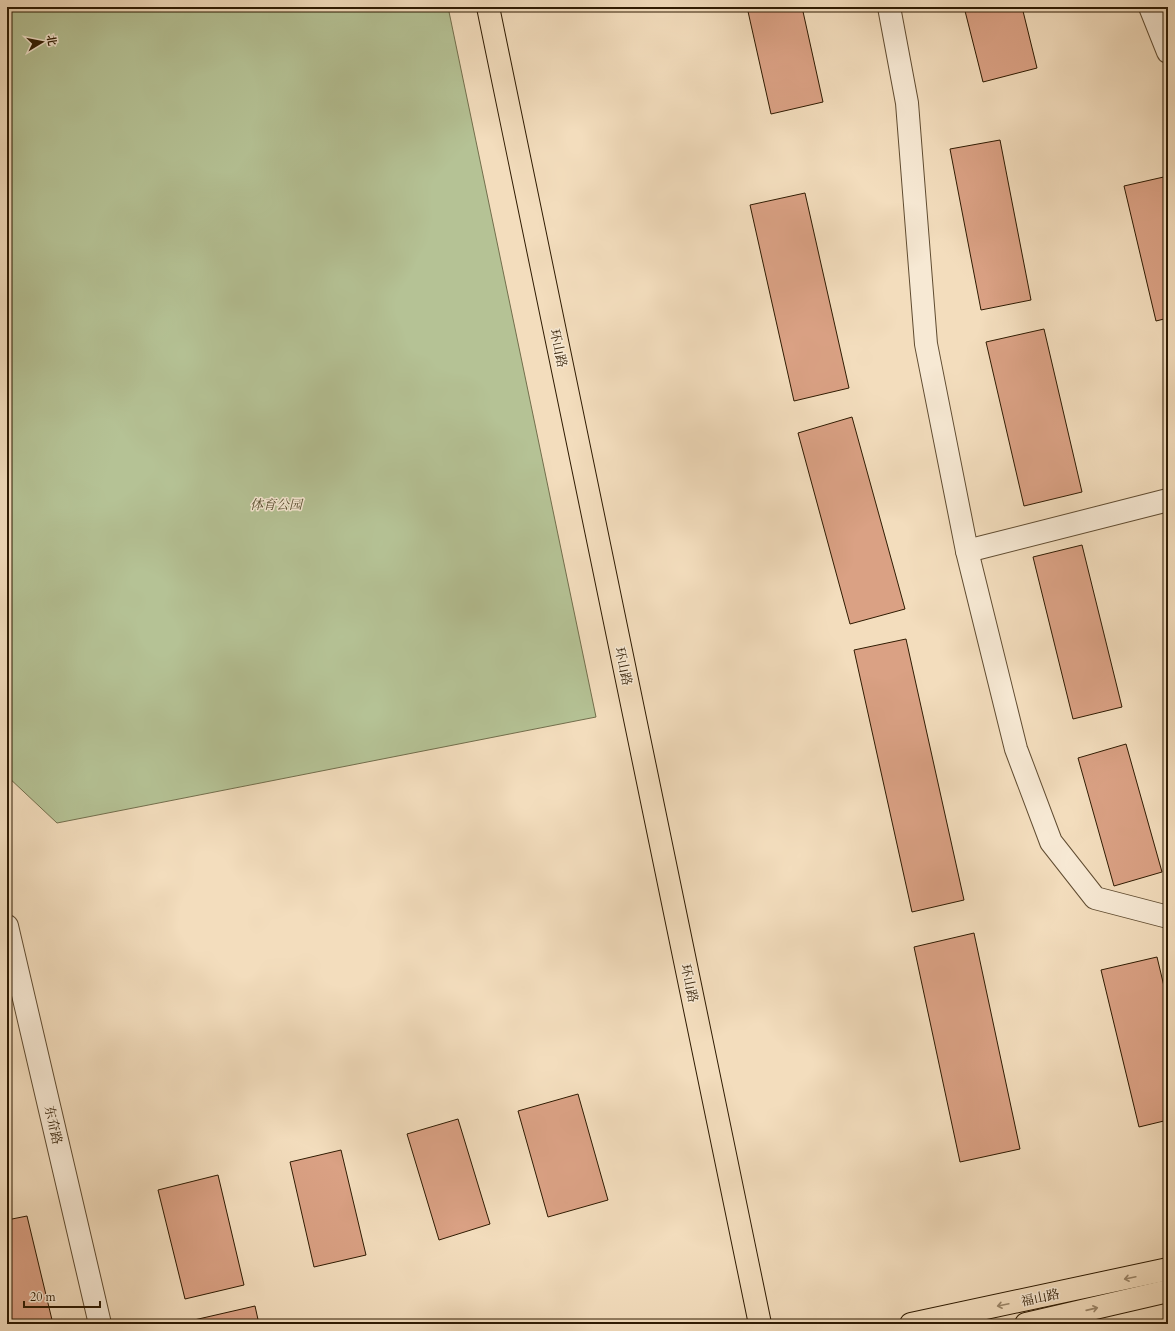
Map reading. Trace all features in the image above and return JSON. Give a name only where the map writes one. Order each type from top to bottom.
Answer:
[{"type":"main road","name":"环山路","points":[[488,7],[760,1324]]},
{"type":"main road","name":"福山路","points":[[911,1324],[1168,1270]]},
{"type":"main road","points":[[1026,1324],[1168,1291]]},
{"type":"street","points":[[889,7],[907,103],[926,344],[967,551],[1016,749],[1051,842],[1095,898],[1168,918]]},
{"type":"street","points":[[1150,7],[1168,52]]},
{"type":"street","points":[[967,551],[1168,500]]},
{"type":"street","name":"东夼路","points":[[7,926],[100,1324]]},
{"type":"green space","name":"体育公园","points":[[7,7],[448,7],[596,717],[57,823],[7,776]]},
{"type":"building","points":[[747,7],[802,7],[823,102],[771,114]]},
{"type":"building","points":[[964,7],[1022,7],[1037,68],[983,82]]},
{"type":"building","points":[[1000,140],[1031,300],[981,310],[950,149]]},
{"type":"building","points":[[1168,176],[1168,318],[1156,321],[1124,186]]},
{"type":"building","points":[[805,193],[849,388],[794,401],[750,205]]},
{"type":"building","points":[[1044,329],[1082,492],[1024,506],[986,342]]},
{"type":"building","points":[[852,417],[905,609],[850,624],[798,433]]},
{"type":"building","points":[[1082,545],[1122,707],[1073,719],[1033,557]]},
{"type":"building","points":[[906,639],[964,900],[912,912],[854,650]]},
{"type":"building","points":[[1126,744],[1162,872],[1114,886],[1078,758]]},
{"type":"building","points":[[974,933],[1020,1149],[960,1162],[914,947]]},
{"type":"building","points":[[1157,957],[1168,1003],[1168,1120],[1139,1127],[1101,970]]},
{"type":"building","points":[[578,1094],[608,1200],[548,1217],[518,1111]]},
{"type":"building","points":[[458,1119],[490,1224],[439,1240],[407,1134]]},
{"type":"building","points":[[341,1150],[366,1255],[314,1267],[290,1162]]},
{"type":"building","points":[[218,1175],[244,1285],[185,1299],[158,1190]]},
{"type":"building","points":[[27,1216],[53,1324],[7,1324],[7,1220]]},
{"type":"building","points":[[255,1306],[259,1324],[195,1324],[194,1320]]}]
